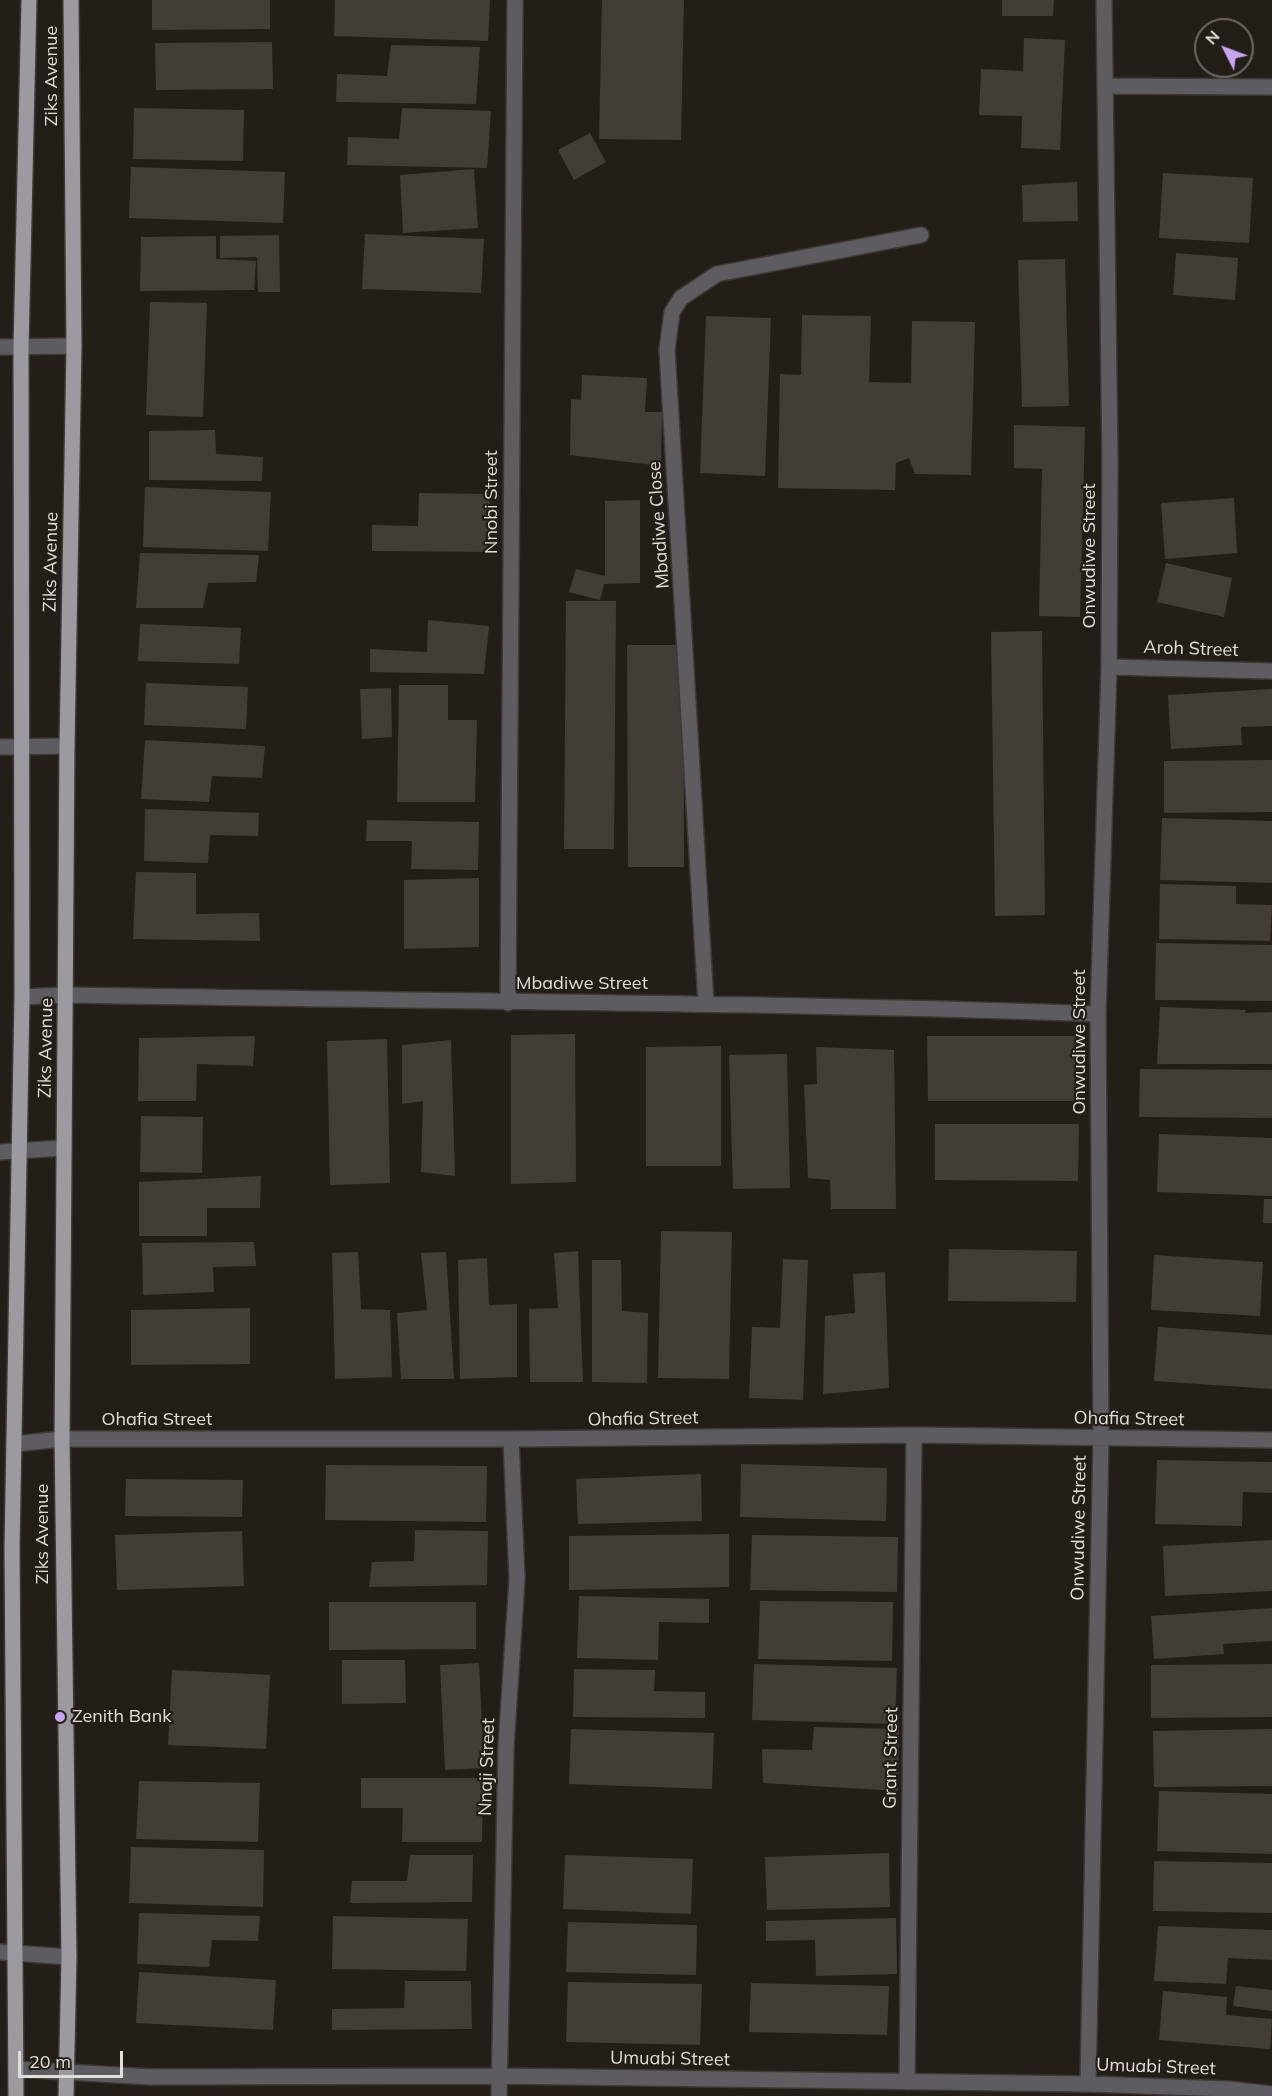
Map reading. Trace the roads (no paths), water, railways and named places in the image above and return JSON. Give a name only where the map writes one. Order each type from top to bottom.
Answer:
[{"type":"main road","name":"Ziks Avenue","points":[[16,2096],[16,1952],[6,1548],[14,1444],[22,997],[21,348],[28,0]]},
{"type":"main road","name":"Ziks Avenue","points":[[66,2096],[69,1957],[62,1439],[67,746],[74,346],[71,0]]},
{"type":"street","name":"Nnobi Street","points":[[508,1003],[515,0]]},
{"type":"street","name":"Onwudiwe Street","points":[[1088,2084],[1101,1438],[1098,1014],[1109,667],[1104,0]]},
{"type":"street","points":[[1105,86],[1272,87]]},
{"type":"street","name":"Mbadiwe Close","points":[[706,1004],[667,351],[672,312],[681,298],[717,274],[921,235]]},
{"type":"street","points":[[0,347],[74,346]]},
{"type":"street","name":"Aroh Street","points":[[1109,667],[1272,671]]},
{"type":"street","points":[[0,747],[67,746]]},
{"type":"street","name":"Mbadiwe Street","points":[[22,997],[67,994],[508,1003],[706,1004],[1098,1014]]},
{"type":"street","points":[[0,1152],[19,1153],[63,1148]]},
{"type":"street","name":"Ohafia Street","points":[[14,1444],[62,1439],[511,1439],[914,1435],[1272,1440]]},
{"type":"street","name":"Grant Street","points":[[907,2082],[914,1435]]},
{"type":"street","name":"Nnaji Street","points":[[500,2096],[506,1747],[517,1579],[511,1439]]},
{"type":"street","points":[[0,1952],[69,1957]]},
{"type":"street","name":"Umuabi Street","points":[[16,2069],[151,2077],[500,2076],[1088,2084],[1228,2089],[1272,2094]]},
{"type":"place","name":"Zenith Bank","points":[[60,1717]]}]
